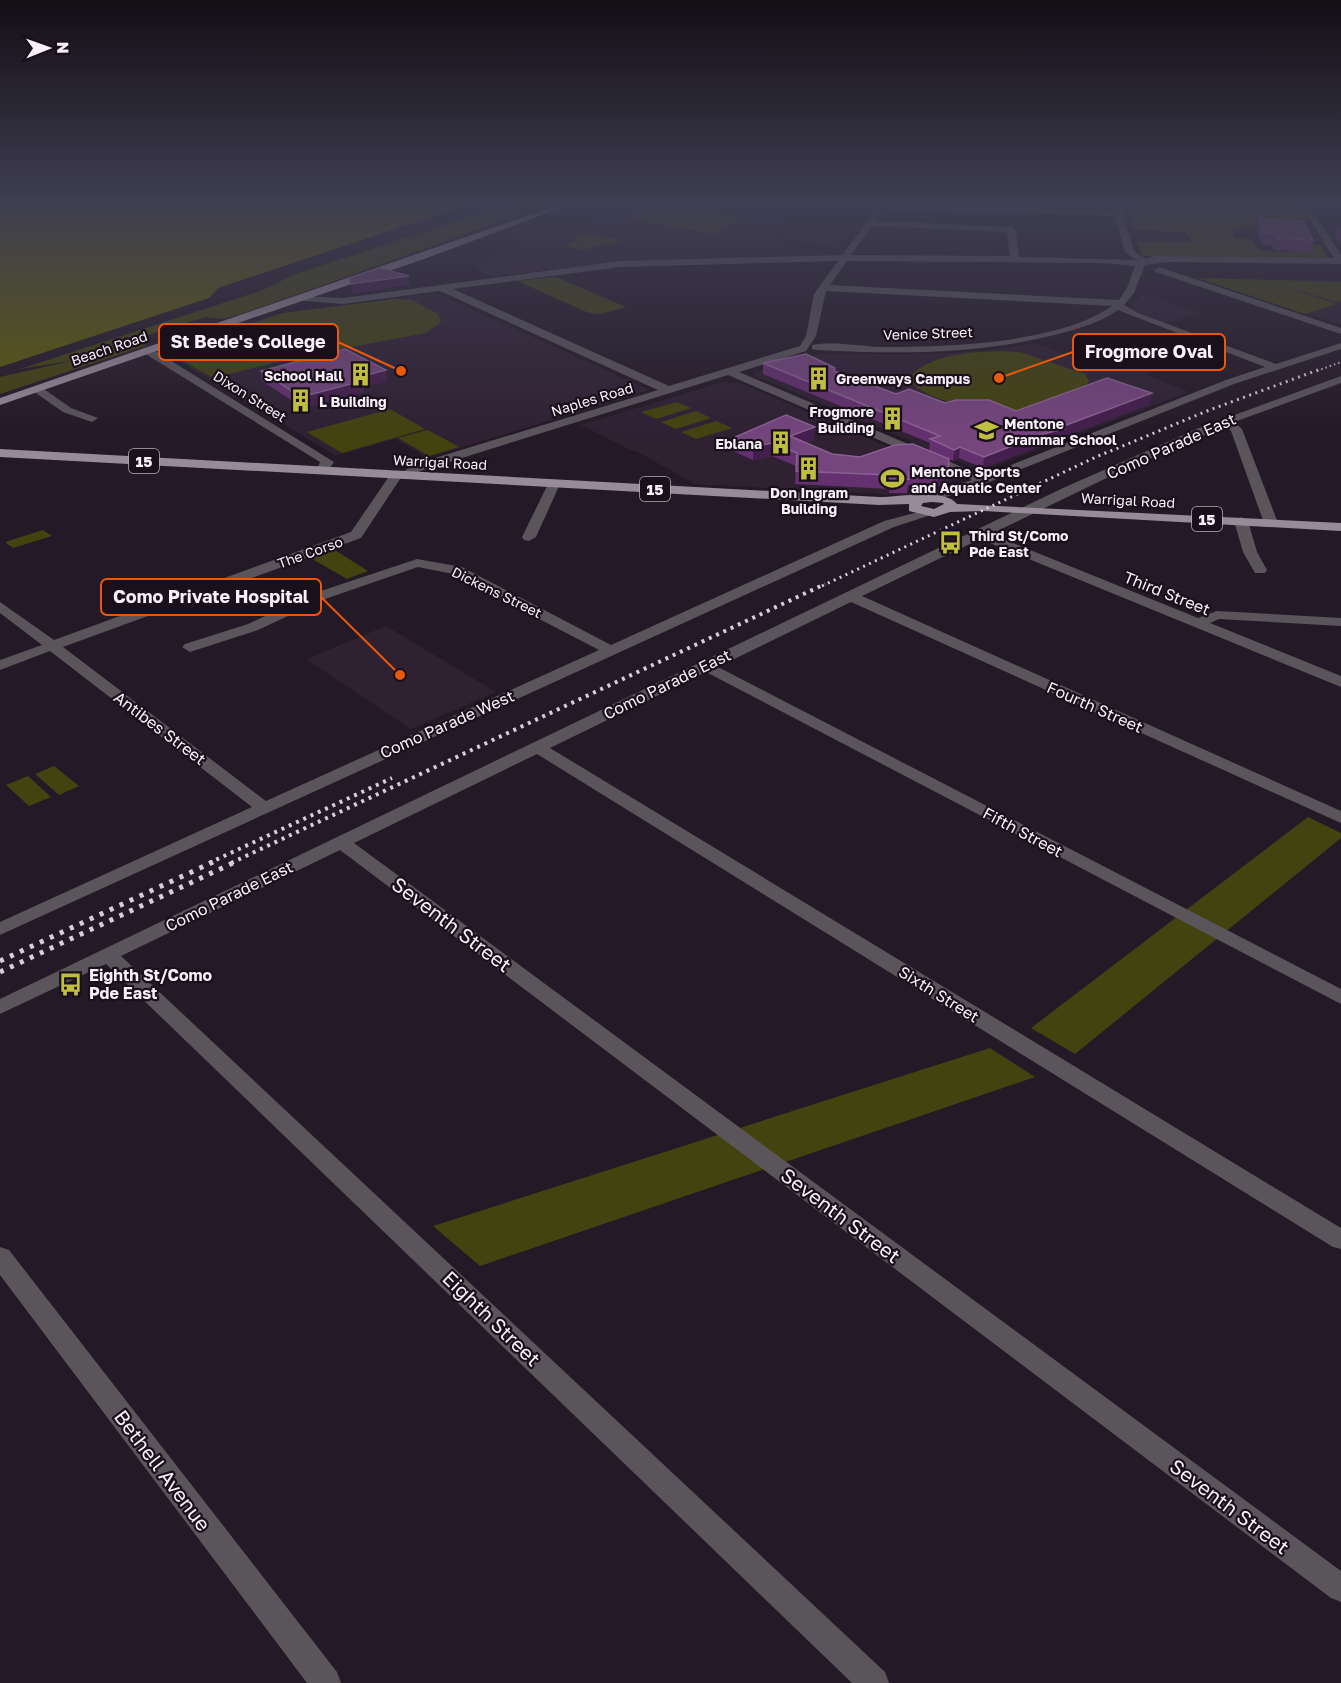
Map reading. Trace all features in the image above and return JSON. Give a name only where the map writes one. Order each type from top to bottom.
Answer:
[{"type":"main road","name":"Beach Road","points":[[0,402],[348,283]]},
{"type":"main road","name":"Warrigal Road","points":[[0,453],[919,504]]},
{"type":"main road","name":"15","points":[[919,504],[949,504]]},
{"type":"main road","name":"15","points":[[919,504],[930,513],[949,504]]},
{"type":"main road","name":"Warrigal Road","points":[[949,504],[1341,527]]},
{"type":"street","points":[[309,296],[324,301],[482,283]]},
{"type":"street","points":[[810,347],[819,294],[828,283]]},
{"type":"street","points":[[1119,305],[1134,289],[1136,283]]},
{"type":"street","points":[[1196,283],[1341,331]]},
{"type":"street","points":[[442,288],[670,391]]},
{"type":"street","points":[[824,288],[1119,305],[1134,315],[1272,366]]},
{"type":"street","points":[[330,289],[346,299]]},
{"type":"street","name":"Venice Street","points":[[810,347],[912,351],[988,345],[1080,325],[1119,305]]},
{"type":"street","points":[[1105,313],[1134,315]]},
{"type":"street","name":"Como Parade West","points":[[1258,373],[1341,346]]},
{"type":"street","name":"Naples Road","points":[[402,475],[417,468],[732,373],[810,347]]},
{"type":"street","name":"Dixon Street","points":[[148,351],[324,459],[328,462],[322,471]]},
{"type":"street","name":"Como Parade West","points":[[895,521],[919,504],[1272,366],[1297,360]]},
{"type":"street","points":[[732,373],[983,480]]},
{"type":"street","name":"Como Parade East","points":[[0,1007],[1028,509],[1226,421],[1341,379]]},
{"type":"street","points":[[1315,387],[1341,391]]},
{"type":"street","points":[[38,389],[67,410],[92,418]]},
{"type":"street","points":[[1226,421],[1236,429],[1271,523]]},
{"type":"street","name":"The Corso","points":[[0,665],[356,535],[402,475]]},
{"type":"street","points":[[529,537],[554,483]]},
{"type":"street","name":"Como Parade West","points":[[949,504],[968,486]]},
{"type":"street","name":"Como Parade West","points":[[0,929],[895,521],[930,513]]},
{"type":"street","points":[[1241,521],[1256,571],[1275,573]]},
{"type":"street","name":"Third Street","points":[[980,534],[1341,682]]},
{"type":"street","name":"Dickens Street","points":[[190,647],[253,627],[317,597],[417,563],[457,570],[610,650]]},
{"type":"street","name":"Fourth Street","points":[[850,596],[1341,818]]},
{"type":"street","name":"Antibes Street","points":[[0,606],[264,808]]},
{"type":"street","points":[[1196,624],[1217,615],[1341,622]]},
{"type":"street","name":"Fifth Street","points":[[705,666],[1341,998]]},
{"type":"street","name":"Sixth Street","points":[[537,747],[1341,1240]]},
{"type":"street","name":"Seventh Street","points":[[341,842],[1341,1588]]},
{"type":"street","name":"Eighth Street","points":[[108,955],[874,1683]]},
{"type":"street","name":"Bethell Avenue","points":[[0,1257],[326,1683]]},
{"type":"shaded area","points":[[0,283],[234,283],[218,288],[209,298],[0,367]]},
{"type":"shaded area","points":[[278,283],[330,283],[244,313],[223,319],[205,317],[148,335],[143,338],[148,339],[133,341],[105,352],[133,343],[148,345],[0,394],[0,377],[75,360],[20,369],[263,290]]},
{"type":"shaded area","points":[[520,283],[569,283],[626,307],[600,314],[589,313]]},
{"type":"shaded area","points":[[1211,283],[1341,283],[1341,301],[1336,302],[1274,283],[1336,304],[1305,314]]},
{"type":"shaded area","points":[[1213,283],[1341,283],[1341,325]]},
{"type":"shaded area","points":[[435,293],[649,390],[427,458],[395,439],[336,456],[164,352],[276,314]]},
{"type":"shaded area","points":[[1144,293],[1202,313],[1164,324],[1129,309]]},
{"type":"shaded area","points":[[394,299],[412,300],[438,314],[441,322],[426,333],[297,357],[213,378],[167,352],[283,313]]},
{"type":"shaded area","name":"Mentone Grammar School","points":[[1036,343],[1088,364],[1122,355],[1158,369],[1144,374],[1189,392],[981,471],[753,375],[754,372],[821,354],[932,354],[993,350]]},
{"type":"shaded area","points":[[1020,352],[1085,374],[1089,381],[1085,388],[1040,405],[1012,410],[981,409],[948,402],[920,390],[911,382],[913,373],[933,361],[967,353]]},
{"type":"shaded area","points":[[723,382],[740,383],[960,478],[915,496],[695,484],[636,451],[581,425]]},
{"type":"shaded area","points":[[677,402],[691,408],[656,419],[641,412]]},
{"type":"shaded area","points":[[390,409],[425,429],[342,453],[307,432]]},
{"type":"shaded area","points":[[696,411],[711,418],[676,429],[661,422]]},
{"type":"shaded area","points":[[716,421],[732,428],[696,439],[681,432]]},
{"type":"shaded area","points":[[428,430],[459,447],[429,456],[398,438]]},
{"type":"shaded area","points":[[43,530],[52,536],[13,548],[5,542]]},
{"type":"shaded area","points":[[330,547],[368,571],[347,579],[307,556]]},
{"type":"shaded area","points":[[386,626],[496,692],[411,729],[306,659]]},
{"type":"shaded area","points":[[54,766],[79,786],[59,795],[35,774]]},
{"type":"shaded area","points":[[28,776],[51,797],[29,806],[6,785]]},
{"type":"shaded area","points":[[1308,817],[1341,833],[1341,838],[1075,1054],[1031,1028]]},
{"type":"shaded area","points":[[990,1048],[1035,1077],[480,1266],[433,1226]]},
{"type":"building","points":[[345,349],[386,370],[356,378],[362,381],[301,397],[261,371]]},
{"type":"building","points":[[806,354],[835,368],[834,371],[896,394],[909,389],[945,403],[956,400],[989,400],[1016,411],[1107,378],[1152,393],[1061,427],[1064,429],[1043,434],[984,457],[960,447],[954,450],[930,439],[940,436],[763,363]]},
{"type":"building","points":[[786,415],[815,427],[790,436],[832,454],[860,457],[895,445],[913,444],[949,459],[948,470],[938,474],[909,472],[909,479],[903,480],[890,479],[890,475],[796,471],[797,453],[772,443],[753,447],[733,438]]},
{"type":"railway","points":[[1317,371],[1341,362]]},
{"type":"railway","points":[[822,586],[1096,457],[1212,409],[1321,369]]},
{"type":"railway","points":[[231,863],[825,584]]},
{"type":"railway","points":[[209,863],[392,778]]},
{"type":"railway","points":[[0,961],[213,862]]},
{"type":"railway","points":[[0,972],[235,862]]},
{"type":"place","name":"St Bede's College","points":[[401,371]]},
{"type":"place","name":"School Hall","points":[[361,375]]},
{"type":"place","name":"Greenways Campus","points":[[818,378]]},
{"type":"place","name":"Frogmore Oval","points":[[999,378]]},
{"type":"place","name":"L Building","points":[[301,401]]},
{"type":"place","name":"Frogmore Building","points":[[892,419]]},
{"type":"place","name":"Mentone Grammar School","points":[[986,431]]},
{"type":"place","name":"Eblana","points":[[780,443]]},
{"type":"place","name":"Don Ingram Building","points":[[809,468]]},
{"type":"place","name":"Mentone Sports and Aquatic Center","points":[[893,479]]},
{"type":"place","name":"Third St/Como Pde East","points":[[951,543]]},
{"type":"place","name":"Como Private Hospital","points":[[400,675]]},
{"type":"place","name":"Eighth St/Como Pde East","points":[[71,984]]}]
